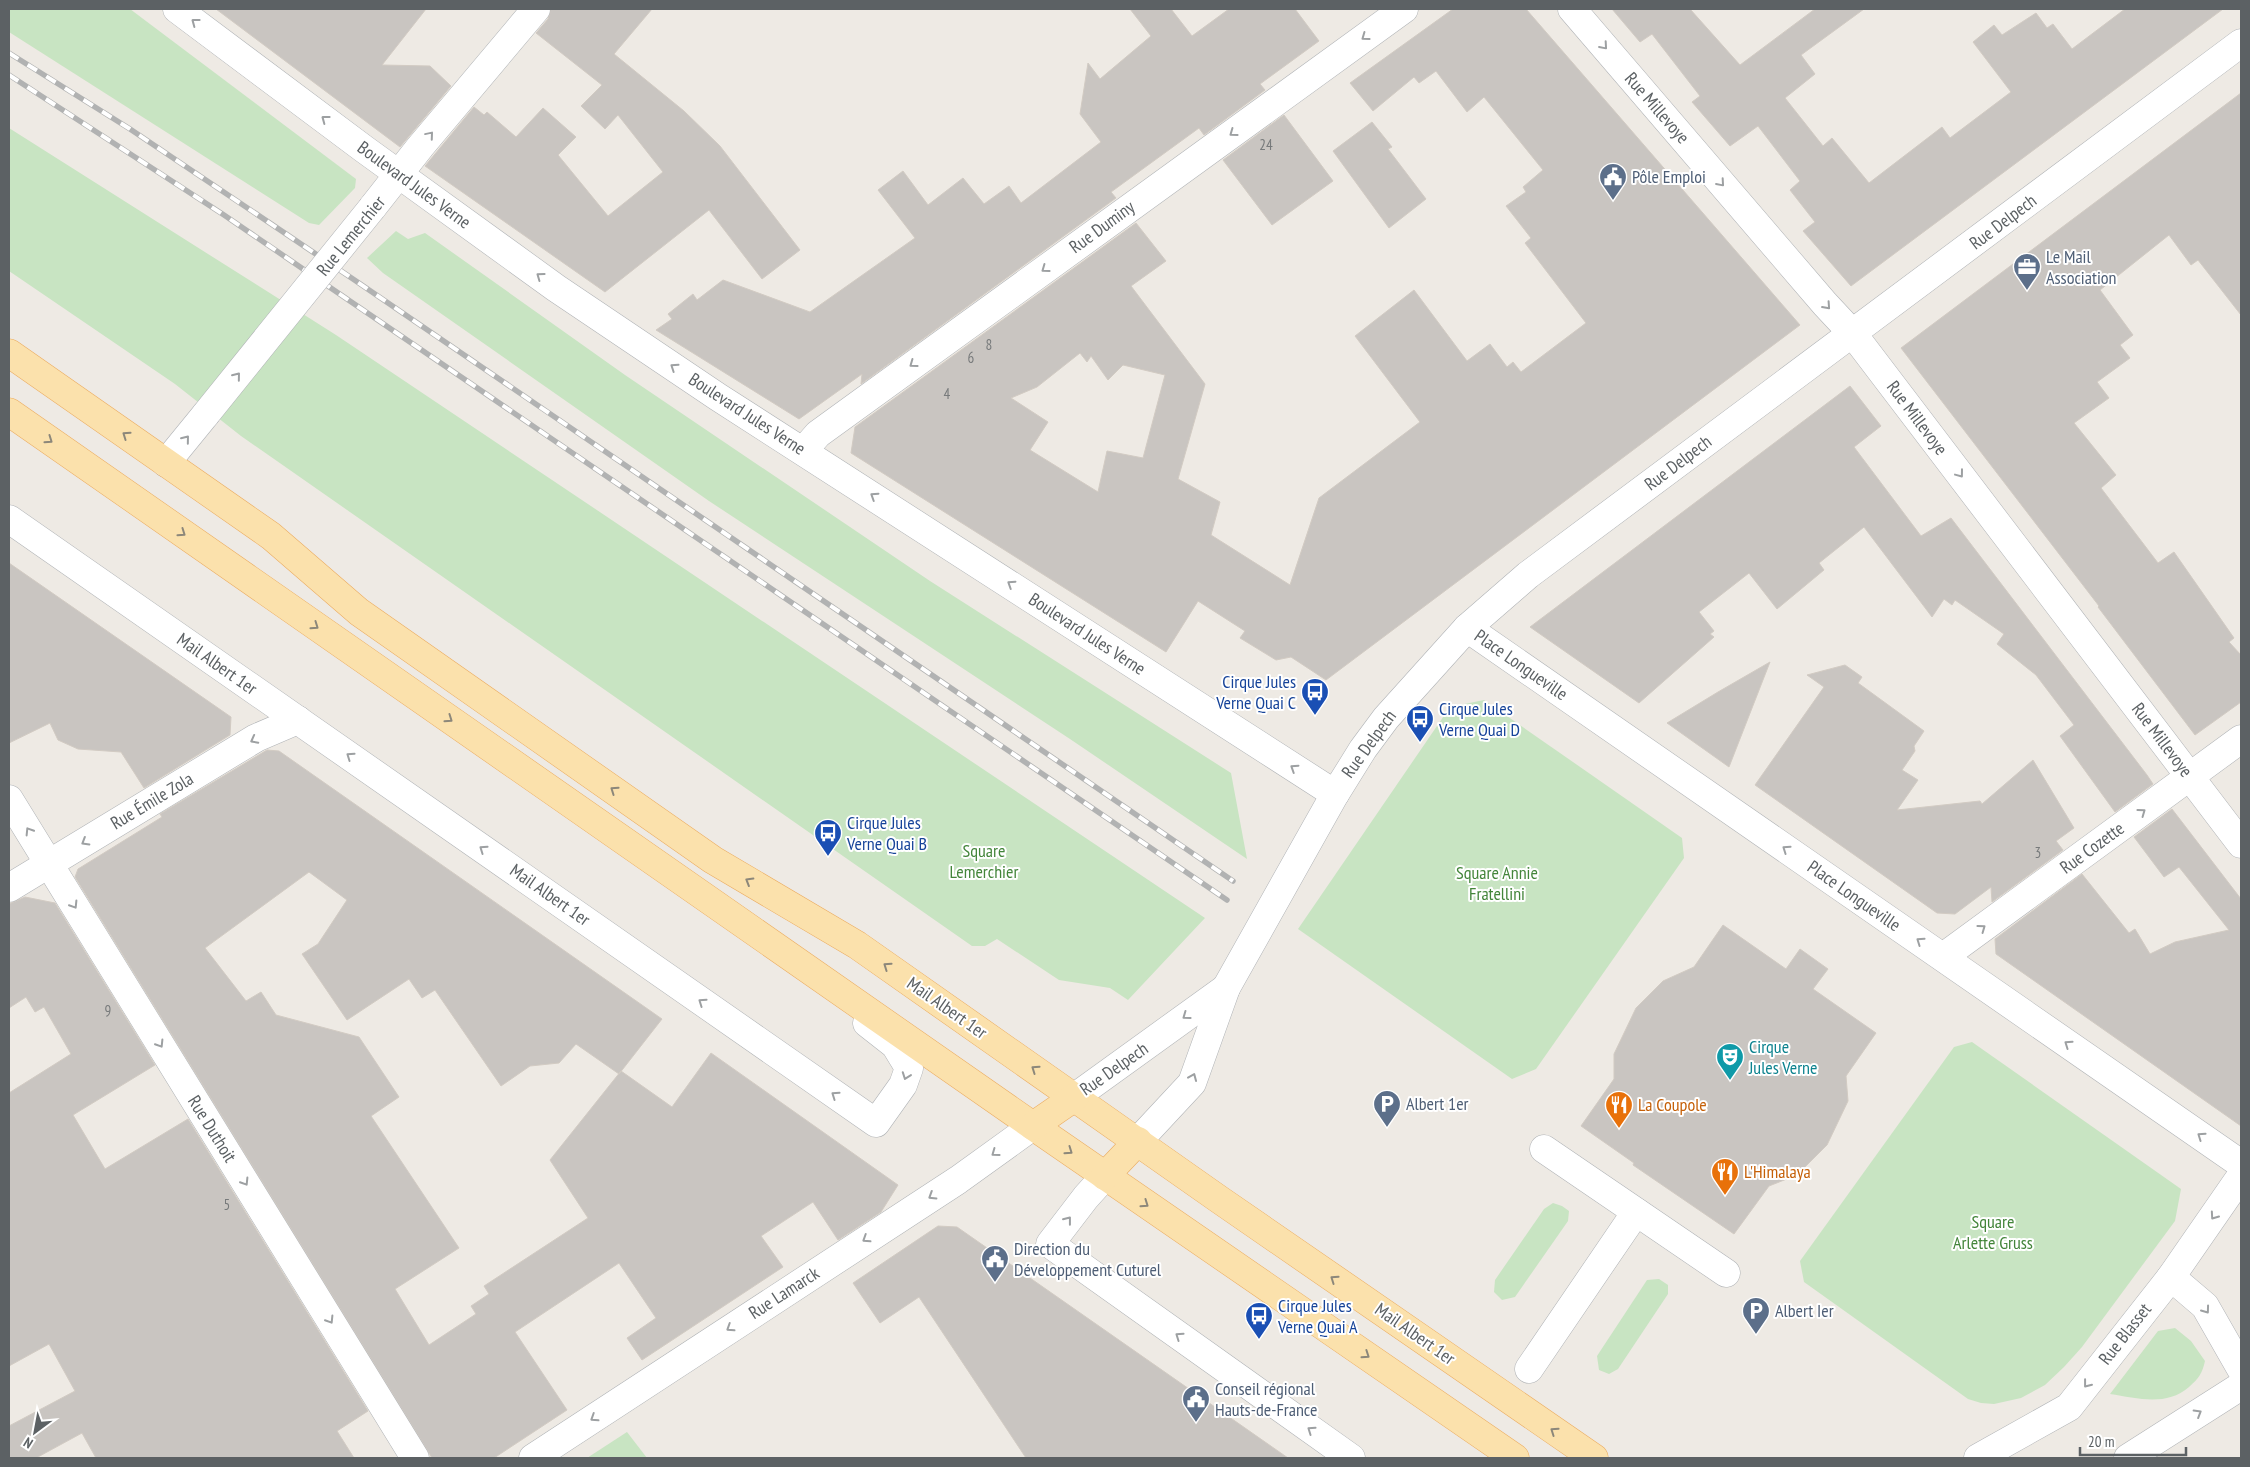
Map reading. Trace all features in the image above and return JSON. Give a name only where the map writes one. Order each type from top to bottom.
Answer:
[{"type":"main road","name":"Mail Albert 1er","points":[[9,354],[271,536],[359,612],[713,860],[857,945],[1594,1458]]},
{"type":"main road","name":"Mail Albert 1er","points":[[9,412],[762,938],[1515,1458]]},
{"type":"main road","points":[[1033,1126],[1075,1097]]},
{"type":"main road","points":[[1105,1176],[1138,1141]]},
{"type":"street","name":"Boulevard Jules Verne","points":[[177,9],[556,288],[718,397],[804,450],[1335,794]]},
{"type":"street","name":"Rue Lemerchier","points":[[166,463],[420,148],[536,9]]},
{"type":"street","name":"Rue Duminy","points":[[804,450],[818,434],[1404,9]]},
{"type":"street","name":"Rue Millevoye","points":[[1572,9],[1818,297],[1853,334],[2241,844]]},
{"type":"street","name":"Rue Delpech","points":[[1138,1141],[1192,1083],[1226,988],[1350,768],[1386,718],[1467,628],[1528,575],[2241,43]]},
{"type":"street","name":"Mail Albert 1er","points":[[9,519],[876,1123],[903,1085],[909,1068],[895,1045],[762,938]]},
{"type":"street","name":"Place Longueville","points":[[1467,628],[2241,1164]]},
{"type":"street","name":"Rue Émile Zola","points":[[9,888],[256,738],[298,720]]},
{"type":"street","name":"Rue Cozette","points":[[1942,957],[2241,739]]},
{"type":"street","name":"Rue Duthoit","points":[[9,799],[415,1458]]},
{"type":"street","name":"Rue Delpech","points":[[1075,1097],[1226,988]]},
{"type":"street","name":"Rue Lamarck","points":[[533,1458],[958,1180],[1033,1126]]},
{"type":"street","points":[[1544,1149],[1726,1273]]},
{"type":"street","points":[[1105,1176],[1086,1197],[1050,1244],[1351,1458]]},
{"type":"street","name":"Rue Blasset","points":[[1987,1456],[2069,1407],[2171,1277],[2241,1176]]},
{"type":"street","points":[[1529,1370],[1636,1212]]},
{"type":"street","points":[[2171,1277],[2205,1306],[2241,1370]]},
{"type":"street","points":[[2128,1458],[2241,1386]]},
{"type":"green space","points":[[9,9],[130,9],[356,179],[355,188],[319,225],[309,223],[9,32]]},
{"type":"green space","name":"Square Lemerchier","points":[[9,128],[336,335],[1205,918],[1128,1000],[1110,988],[1059,980],[997,939],[985,946],[972,946],[241,436],[175,384],[9,271]]},
{"type":"green space","points":[[396,231],[408,239],[425,233],[625,375],[930,581],[1231,773],[1247,859],[1070,739],[709,501],[383,273],[367,258]]},
{"type":"green space","name":"Square Annie Fratellini","points":[[1484,700],[1682,838],[1684,858],[1536,1069],[1512,1079],[1298,929],[1450,707]]},
{"type":"green space","name":"Square Arlette Gruss","points":[[1972,1042],[2181,1189],[2175,1221],[2082,1347],[2045,1385],[2021,1398],[1994,1404],[1968,1399],[1804,1282],[1800,1261],[1954,1047]]},
{"type":"green space","points":[[1553,1203],[1569,1211],[1568,1221],[1515,1297],[1502,1300],[1494,1292],[1495,1280],[1544,1209]]},
{"type":"green space","points":[[1659,1279],[1668,1285],[1668,1294],[1618,1369],[1609,1374],[1599,1370],[1597,1356],[1647,1280]]},
{"type":"green space","points":[[2175,1328],[2191,1341],[2205,1361],[2201,1373],[2195,1381],[2180,1393],[2161,1399],[2151,1400],[2110,1394],[2158,1331]]},
{"type":"green space","points":[[627,1432],[647,1458],[587,1458]]},
{"type":"building","points":[[216,9],[426,9],[382,65],[430,66],[451,86],[400,147]]},
{"type":"building","points":[[551,9],[652,9],[614,54],[684,111],[720,146],[800,250],[762,279],[709,210],[605,292],[425,166],[474,107],[484,115],[487,112],[516,137],[543,108],[576,137],[558,155],[608,216],[663,172],[618,115],[605,129],[581,106],[602,85],[536,33],[548,19]]},
{"type":"building","points":[[1130,9],[1171,9],[1192,36],[1229,9],[1295,9],[1319,41],[1260,84],[1265,90],[1204,135],[1199,128],[1111,192],[1116,198],[861,384],[862,374],[799,419],[656,330],[672,319],[668,314],[693,294],[697,300],[723,280],[810,312],[915,238],[878,190],[903,171],[928,205],[963,178],[984,204],[1009,186],[1021,203],[1101,142],[1080,114],[1088,63],[1100,79],[1151,36]]},
{"type":"building","points":[[1453,9],[1526,9],[1800,325],[1326,680],[1291,657],[1276,660],[1240,638],[1245,631],[1198,601],[1166,652],[851,453],[855,427],[1136,223],[1166,261],[1131,286],[1205,384],[1178,479],[1220,502],[1211,535],[1290,585],[1319,498],[1420,422],[1355,336],[1414,290],[1467,361],[1490,344],[1507,367],[1513,362],[1521,372],[1586,323],[1525,243],[1531,238],[1506,206],[1526,192],[1523,187],[1543,170],[1484,97],[1467,112],[1436,71],[1419,83],[1414,77],[1373,111],[1350,83]],"holes":[[[1080,353],[1087,362],[1091,356],[1108,380],[1123,365],[1165,375],[1143,458],[1107,451],[1098,492],[1030,450],[1048,422],[1011,398],[1037,387]]]},
{"type":"building","points":[[1612,9],[1690,9],[1740,65],[1815,9],[1864,9],[1801,55],[1815,74],[1785,98],[1823,146],[1832,138],[1869,183],[1942,127],[1950,138],[2011,92],[1973,42],[1994,25],[2002,35],[2036,13],[2047,28],[2053,24],[2072,49],[2125,9],[2223,9],[1851,286],[1803,231],[1815,222],[1790,190],[1800,181],[1758,126],[1730,146],[1692,102],[1700,96],[1652,34],[1640,42]]},
{"type":"building","points":[[2241,93],[2241,315],[2198,260],[2191,265],[2169,235],[2100,290],[2133,335],[2120,345],[2130,358],[2097,382],[2109,398],[2074,423],[2116,475],[2101,488],[2158,563],[2174,552],[2234,638],[2229,642],[2241,655],[2241,702],[2195,735],[2099,606],[1901,348]]},
{"type":"building","points":[[1284,115],[1333,181],[1272,225],[1223,160]]},
{"type":"building","points":[[1372,122],[1392,147],[1388,149],[1426,199],[1389,228],[1333,151]]},
{"type":"building","points":[[1850,386],[1881,426],[1854,447],[1921,536],[1951,518],[2153,784],[2115,812],[2060,736],[2074,725],[2036,675],[1997,644],[2004,634],[1955,600],[1952,605],[1944,599],[1932,617],[1864,527],[1819,563],[1824,570],[1777,609],[1749,573],[1699,612],[1714,631],[1710,634],[1714,637],[1639,703],[1530,627]]},
{"type":"building","points":[[9,563],[231,717],[230,735],[144,788],[121,752],[78,749],[58,740],[50,723],[9,743]]},
{"type":"building","points":[[1770,662],[1729,767],[1667,723],[1718,692]]},
{"type":"building","points":[[1845,665],[1862,677],[1858,683],[1924,731],[1914,746],[1915,751],[1902,770],[1918,780],[1897,810],[1980,801],[1982,804],[2033,760],[2074,828],[2056,841],[2063,850],[1992,902],[1991,887],[1955,914],[1937,913],[1755,785],[1824,687],[1807,675]]},
{"type":"building","points":[[267,750],[279,751],[662,1019],[621,1071],[672,1107],[711,1053],[898,1185],[881,1212],[838,1240],[813,1202],[761,1236],[783,1267],[642,1360],[627,1338],[656,1318],[619,1263],[515,1332],[567,1410],[494,1458],[432,1458],[75,877],[78,869],[162,817],[160,814]],"holes":[[[309,872],[347,900],[318,944],[302,954],[347,1020],[409,979],[422,998],[435,990],[501,1086],[530,1066],[559,1063],[576,1044],[619,1074],[550,1160],[588,1218],[484,1286],[489,1294],[471,1306],[476,1314],[429,1345],[395,1289],[459,1248],[371,1116],[399,1097],[359,1037],[276,1015],[261,992],[246,1001],[205,948]]]},
{"type":"building","points":[[2172,809],[2241,899],[2241,1126],[1996,954],[1995,939],[2082,874],[2129,933],[2135,929],[2150,954],[2175,942],[2229,930],[2179,867],[2164,877],[2134,837]]},
{"type":"building","points":[[25,897],[55,903],[155,1065],[73,1115],[105,1169],[188,1119],[368,1411],[337,1431],[354,1458],[96,1458],[82,1433],[36,1458],[9,1458],[9,1426],[75,1391],[49,1344],[9,1366],[9,1093],[71,1054],[44,1007],[35,1012],[26,997],[9,1008],[9,904]]},
{"type":"building","name":"Cirque Jules Verne","points":[[1723,925],[1786,969],[1800,949],[1828,969],[1813,989],[1876,1033],[1846,1076],[1848,1101],[1827,1145],[1797,1175],[1769,1186],[1734,1234],[1633,1165],[1634,1163],[1581,1126],[1614,1079],[1614,1054],[1636,1008],[1663,981],[1694,967]]},
{"type":"building","points":[[938,1226],[957,1227],[1288,1458],[1026,1458],[919,1297],[880,1323],[853,1283]]},
{"type":"railway","points":[[9,53],[130,129],[353,279],[1233,881]]},
{"type":"railway","points":[[9,75],[224,215],[1227,900]]},
{"type":"place","name":"Pôle Emploi","points":[[1613,201]]},
{"type":"place","name":"Le Mail Association","points":[[2027,291]]},
{"type":"place","name":"Cirque Jules Verne Quai C","points":[[1315,716]]},
{"type":"place","name":"Cirque Jules Verne Quai D","points":[[1420,743]]},
{"type":"place","name":"Cirque Jules Verne Quai B","points":[[828,857]]},
{"type":"place","name":"Cirque Jules Verne","points":[[1730,1081]]},
{"type":"place","name":"Albert 1er","points":[[1387,1128]]},
{"type":"place","name":"La Coupole","points":[[1619,1129]]},
{"type":"place","name":"L'Himalaya","points":[[1725,1196]]},
{"type":"place","name":"Direction du Développement Cuturel","points":[[995,1283]]},
{"type":"place","name":"Albert Ier","points":[[1756,1335]]},
{"type":"place","name":"Cirque Jules Verne Quai A","points":[[1259,1340]]},
{"type":"place","name":"Conseil régional Hauts-de-France","points":[[1196,1423]]}]
